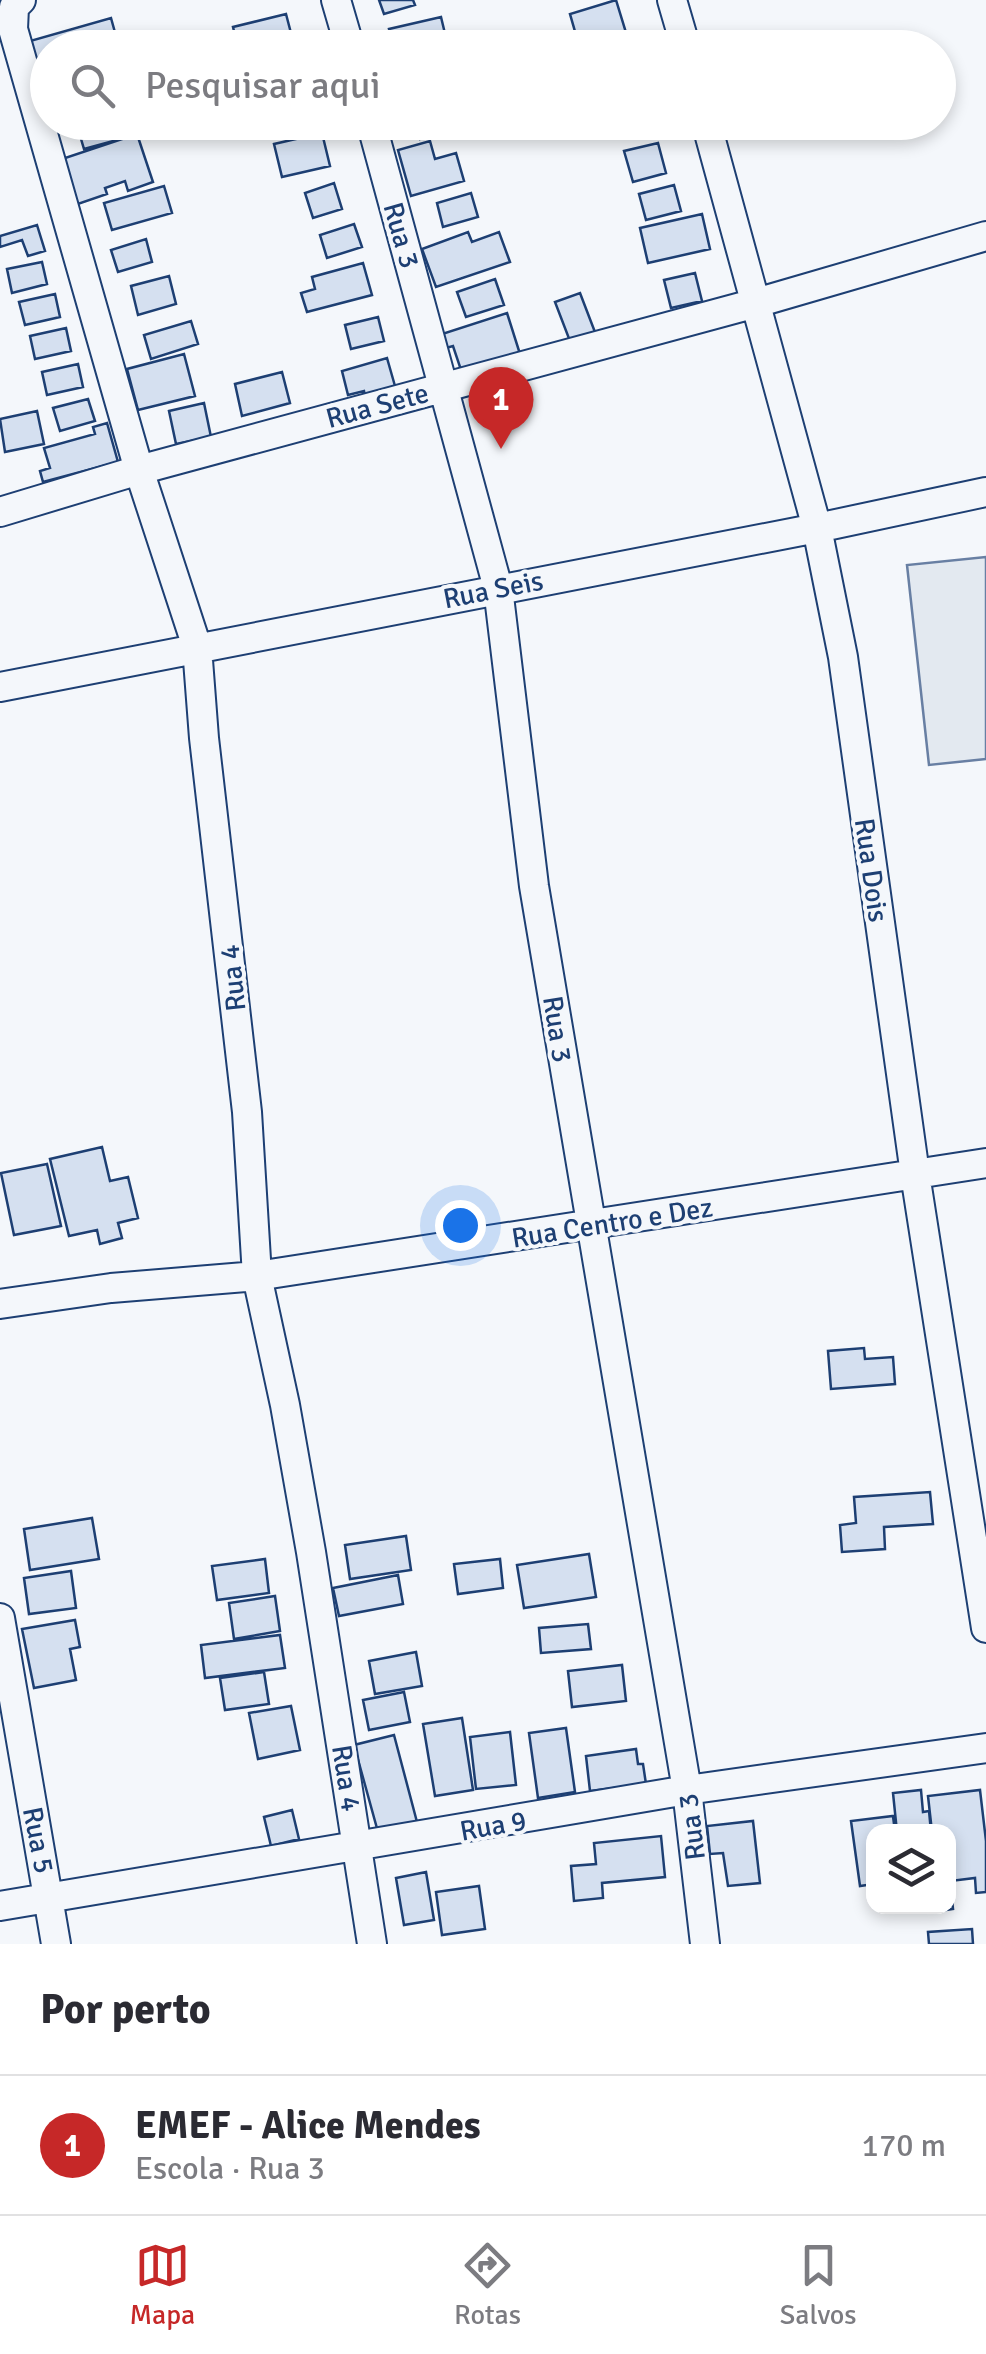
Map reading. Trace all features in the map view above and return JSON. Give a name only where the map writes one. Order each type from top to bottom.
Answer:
[{"type":"street","points":[[336,0],[345,30]]},
{"type":"street","points":[[672,0],[681,30]]},
{"type":"street","name":"Rua 4","points":[[12,11],[30,76]]},
{"type":"street","name":"Rua 4","points":[[48,140],[139,470],[197,647],[247,1112],[257,1276],[289,1424],[372,1944]]},
{"type":"street","name":"Rua 3","points":[[376,140],[498,588],[534,886],[687,1790],[705,1944]]},
{"type":"street","name":"Rua Dois","points":[[711,140],[818,528],[843,657],[915,1174],[986,1628]]},
{"type":"street","name":"Rua Sete","points":[[0,512],[986,236]]},
{"type":"street","name":"Rua Seis","points":[[0,687],[986,492]]},
{"type":"street","name":"Rua Centro e Dez","points":[[0,1304],[111,1288],[257,1276],[986,1164]]},
{"type":"street","name":"Rua 5","points":[[0,1618],[56,1944]]},
{"type":"street","name":"Rua 9","points":[[0,1906],[687,1790],[986,1748]]},
{"type":"shaded area","points":[[986,557],[986,759],[929,765],[907,565]]},
{"type":"building","points":[[379,0],[413,0],[415,5],[384,14]]},
{"type":"building","points":[[616,0],[625,30],[575,30],[570,14]]},
{"type":"building","points":[[286,14],[290,30],[234,30],[233,27]]},
{"type":"building","points":[[441,17],[444,30],[389,30]]},
{"type":"building","points":[[111,18],[114,30],[69,30]]},
{"type":"building","points":[[81,140],[117,140],[84,149]]},
{"type":"building","points":[[119,140],[139,140],[153,182],[128,191],[125,181],[105,188],[107,194],[75,205],[59,160]]},
{"type":"building","points":[[324,140],[330,166],[282,177],[274,144]]},
{"type":"building","points":[[430,141],[435,159],[456,153],[464,181],[411,196],[398,150]]},
{"type":"building","points":[[658,143],[666,173],[633,182],[624,151]]},
{"type":"building","points":[[334,183],[342,209],[313,218],[305,193]]},
{"type":"building","points":[[674,185],[681,211],[646,220],[639,194]]},
{"type":"building","points":[[164,186],[172,213],[112,230],[104,203]]},
{"type":"building","points":[[471,193],[478,217],[443,227],[437,203]]},
{"type":"building","points":[[702,214],[710,249],[648,263],[640,228]]},
{"type":"building","points":[[354,224],[362,247],[327,258],[320,235]]},
{"type":"building","points":[[37,225],[45,251],[28,256],[22,240],[0,247],[0,236]]},
{"type":"building","points":[[468,232],[472,242],[499,232],[510,262],[436,287],[422,249]]},
{"type":"building","points":[[146,239],[152,262],[118,272],[111,250]]},
{"type":"building","points":[[42,262],[47,284],[12,293],[7,269]]},
{"type":"building","points":[[363,263],[372,295],[307,312],[301,293],[315,289],[312,277]]},
{"type":"building","points":[[695,273],[702,301],[671,308],[664,280]]},
{"type":"building","points":[[169,276],[176,304],[138,315],[131,286]]},
{"type":"building","points":[[495,279],[504,305],[466,317],[457,292]]},
{"type":"building","points":[[580,293],[598,340],[573,349],[555,302]]},
{"type":"building","points":[[55,294],[60,317],[25,325],[19,302]]},
{"type":"building","points":[[507,313],[520,354],[462,373],[453,346],[446,348],[442,334]]},
{"type":"building","points":[[378,317],[384,341],[351,349],[345,325]]},
{"type":"building","points":[[191,321],[198,344],[151,359],[144,335]]},
{"type":"building","points":[[66,328],[71,351],[35,359],[30,336]]},
{"type":"building","points":[[184,354],[195,396],[138,410],[127,369]]},
{"type":"building","points":[[387,358],[397,393],[366,401],[364,391],[348,395],[342,371]]},
{"type":"building","points":[[78,364],[83,387],[47,395],[42,372]]},
{"type":"building","points":[[282,372],[290,403],[242,416],[235,384]]},
{"type":"building","points":[[88,399],[95,421],[60,431],[53,408]]},
{"type":"building","points":[[204,403],[211,437],[176,444],[169,411]]},
{"type":"building","points":[[37,411],[44,444],[5,452],[0,419]]},
{"type":"building","points":[[107,423],[118,462],[43,482],[40,471],[50,468],[44,448],[95,434],[93,427]]},
{"type":"building","points":[[102,1147],[110,1181],[128,1177],[138,1218],[118,1223],[122,1238],[100,1244],[97,1230],[69,1236],[50,1159]]},
{"type":"building","points":[[47,1164],[61,1226],[14,1235],[1,1173]]},
{"type":"building","points":[[864,1348],[865,1359],[893,1357],[895,1384],[831,1389],[828,1351]]},
{"type":"building","points":[[930,1492],[933,1524],[884,1527],[885,1549],[842,1552],[840,1525],[856,1523],[854,1497]]},
{"type":"building","points":[[92,1518],[99,1559],[30,1570],[24,1529]]},
{"type":"building","points":[[406,1536],[411,1570],[350,1579],[345,1545]]},
{"type":"building","points":[[589,1554],[596,1597],[524,1608],[517,1565]]},
{"type":"building","points":[[265,1559],[269,1593],[217,1600],[212,1566]]},
{"type":"building","points":[[500,1559],[503,1588],[458,1594],[454,1564]]},
{"type":"building","points":[[71,1571],[76,1608],[29,1614],[24,1578]]},
{"type":"building","points":[[398,1575],[403,1604],[339,1616],[333,1588]]},
{"type":"building","points":[[275,1596],[280,1631],[234,1639],[229,1603]]},
{"type":"building","points":[[75,1620],[80,1647],[70,1649],[76,1680],[34,1688],[22,1629]]},
{"type":"building","points":[[588,1624],[591,1649],[541,1653],[539,1628]]},
{"type":"building","points":[[280,1635],[285,1668],[205,1678],[201,1645]]},
{"type":"building","points":[[416,1652],[422,1686],[375,1694],[369,1661]]},
{"type":"building","points":[[622,1665],[626,1701],[572,1707],[568,1671]]},
{"type":"building","points":[[264,1672],[269,1704],[225,1710],[220,1678]]},
{"type":"building","points":[[404,1692],[410,1722],[369,1730],[363,1700]]},
{"type":"building","points":[[291,1706],[300,1750],[258,1759],[249,1713]]},
{"type":"building","points":[[462,1718],[473,1790],[435,1796],[423,1724]]},
{"type":"building","points":[[566,1728],[575,1792],[538,1798],[529,1733]]},
{"type":"building","points":[[510,1732],[516,1785],[476,1789],[470,1737]]},
{"type":"building","points":[[394,1735],[417,1822],[378,1832],[354,1745]]},
{"type":"building","points":[[636,1749],[646,1784],[590,1791],[586,1756]]},
{"type":"building","points":[[921,1790],[923,1812],[929,1811],[930,1824],[896,1824],[893,1793]]},
{"type":"building","points":[[980,1790],[986,1892],[976,1893],[975,1878],[956,1880],[956,1824],[931,1824],[928,1796]]},
{"type":"building","points":[[292,1810],[299,1839],[271,1846],[264,1817]]},
{"type":"building","points":[[893,1816],[894,1824],[866,1824],[866,1885],[860,1886],[851,1821]]},
{"type":"building","points":[[753,1821],[760,1883],[728,1886],[723,1853],[710,1854],[707,1826]]},
{"type":"building","points":[[661,1836],[665,1877],[602,1883],[603,1898],[574,1901],[571,1866],[596,1864],[594,1843]]},
{"type":"building","points":[[426,1872],[434,1920],[404,1925],[396,1878]]},
{"type":"building","points":[[479,1886],[485,1929],[442,1935],[436,1892]]},
{"type":"building","points":[[972,1929],[973,1944],[929,1944],[928,1932]]},
{"type":"place","name":"EMEF - Alice Mendes","points":[[501,449]]}]
